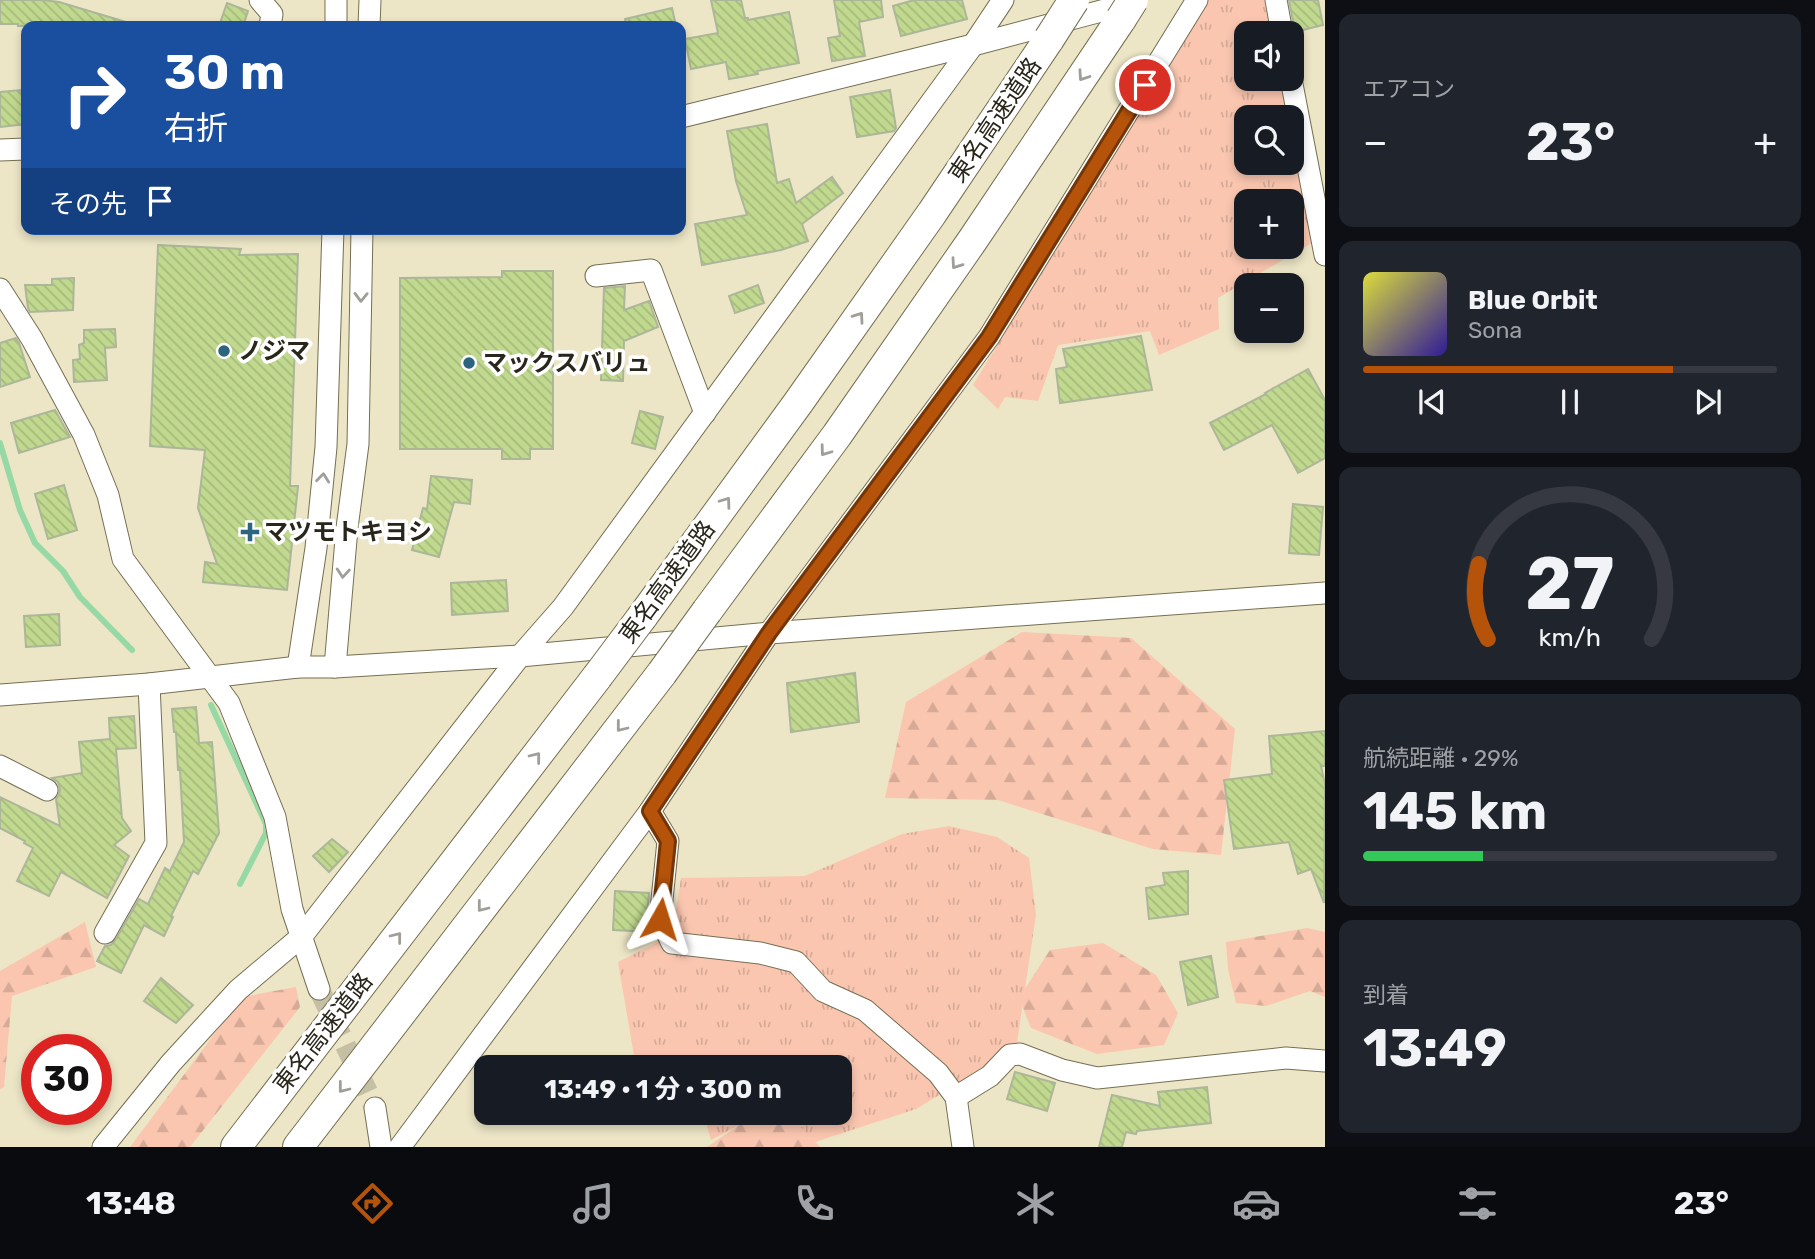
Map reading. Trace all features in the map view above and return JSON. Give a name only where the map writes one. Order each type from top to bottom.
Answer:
[{"type":"highway","name":"東名高速道路","points":[[236,1147],[642,617],[932,213],[1074,0]]},
{"type":"highway","name":"東名高速道路","points":[[298,1147],[662,673],[837,435],[1127,10]]},
{"type":"street","points":[[260,0],[272,14],[271,21]]},
{"type":"street","points":[[336,0],[336,21]]},
{"type":"street","points":[[369,21],[370,0]]},
{"type":"street","points":[[686,116],[1144,0]]},
{"type":"street","points":[[400,1147],[650,811],[769,633],[989,337],[1197,0]]},
{"type":"street","points":[[1276,0],[1280,21]]},
{"type":"street","points":[[105,1146],[171,1063],[237,990],[302,936],[520,656],[564,607],[974,45],[998,3]]},
{"type":"street","points":[[1293,91],[1325,255]]},
{"type":"street","points":[[0,150],[21,149]]},
{"type":"street","points":[[298,667],[316,548],[326,447],[333,235]]},
{"type":"street","points":[[335,667],[347,528],[358,444],[362,235]]},
{"type":"street","points":[[596,276],[651,270],[705,413]]},
{"type":"street","points":[[0,289],[32,339],[84,435],[108,495],[122,559],[229,703],[275,817],[292,909],[319,989]]},
{"type":"street","points":[[0,695],[149,684],[298,667],[520,656],[769,633],[1325,593]]},
{"type":"street","points":[[105,933],[156,843],[149,684]]},
{"type":"street","points":[[0,766],[47,790]]},
{"type":"street","points":[[650,811],[668,841],[660,919],[672,943],[760,953],[796,962],[823,991],[865,1010],[939,1073],[956,1097],[963,1147]]},
{"type":"street","points":[[956,1097],[990,1076],[1010,1055],[1020,1054],[1062,1070],[1097,1078],[1286,1058],[1325,1061]]},
{"type":"street","points":[[375,1108],[381,1147]]},
{"type":"green space","points":[[1206,0],[1271,0],[1275,21],[1234,21],[1234,91],[1288,91],[1291,105],[1234,105],[1234,175],[1304,175],[1304,172],[1317,240],[1304,248],[1304,189],[1234,189],[1234,259],[1285,259],[1261,273],[1234,273],[1234,289],[1218,298],[1219,329],[1159,355],[1150,331],[1058,345],[1038,401],[1005,397],[998,409],[973,385]]},
{"type":"green space","points":[[1022,632],[1131,638],[1235,729],[1221,855],[1153,849],[998,800],[885,798],[906,702]]},
{"type":"green space","points":[[949,826],[997,837],[1029,858],[1036,915],[1016,1049],[916,1109],[812,1143],[739,1125],[852,1125],[852,1055],[634,1055],[618,962],[672,935],[681,878],[805,876],[902,834]]},
{"type":"green space","points":[[85,922],[96,967],[12,996],[4,1087],[0,1089],[0,971]]},
{"type":"green space","points":[[1307,928],[1325,932],[1325,997],[1310,991],[1266,1006],[1236,1003],[1228,969],[1226,942]]},
{"type":"green space","points":[[1103,943],[1156,975],[1178,1013],[1164,1045],[1097,1054],[1031,1028],[1019,998],[1050,950]]},
{"type":"green space","points":[[296,987],[300,1007],[190,1147],[130,1147],[242,997]]},
{"type":"green space","points":[[707,1125],[739,1125],[711,1140]]},
{"type":"green space","points":[[739,1125],[799,1125],[820,1147],[707,1147]]},
{"type":"building","points":[[0,0],[59,2],[123,21],[21,21],[21,26],[0,24]]},
{"type":"building","points":[[711,0],[741,0],[745,18],[748,20],[789,12],[799,63],[729,79],[726,62],[691,69],[686,39],[718,33]]},
{"type":"building","points":[[834,0],[881,0],[883,17],[859,22],[865,56],[832,61],[828,38],[840,36]]},
{"type":"building","points":[[914,0],[962,0],[967,19],[901,36],[893,6]]},
{"type":"building","points":[[1289,0],[1318,0],[1323,25],[1304,30],[1304,21],[1293,21]]},
{"type":"building","points":[[227,3],[248,11],[245,21],[221,21]]},
{"type":"building","points":[[672,8],[675,21],[625,21]]},
{"type":"building","points":[[21,90],[21,125],[0,127],[0,92]]},
{"type":"building","points":[[890,90],[896,128],[894,131],[857,137],[850,97]]},
{"type":"building","points":[[767,124],[777,183],[789,179],[796,203],[832,177],[843,193],[802,224],[808,241],[781,250],[702,265],[695,224],[747,215],[736,181],[727,131]]},
{"type":"building","name":"ノジマ","points":[[158,245],[241,249],[239,255],[298,254],[290,486],[298,486],[287,590],[203,582],[205,562],[217,564],[198,508],[205,450],[150,446]]},
{"type":"building","name":"マックスバリュ","points":[[502,271],[553,271],[553,449],[530,449],[530,459],[502,459],[502,449],[400,449],[400,278],[502,277]]},
{"type":"building","points":[[74,278],[73,310],[30,312],[25,285],[52,285],[52,279]]},
{"type":"building","points":[[758,285],[764,303],[735,313],[729,296]]},
{"type":"building","points":[[625,286],[624,310],[649,301],[658,327],[624,341],[623,381],[601,380],[604,288]]},
{"type":"building","points":[[115,329],[116,347],[105,348],[107,380],[74,382],[73,360],[80,359],[79,345],[84,343],[84,330]]},
{"type":"building","points":[[1141,336],[1152,390],[1060,403],[1056,369],[1067,367],[1063,349]]},
{"type":"building","points":[[16,338],[30,377],[0,387],[0,343]]},
{"type":"building","points":[[1308,369],[1325,400],[1325,458],[1298,473],[1272,425],[1224,450],[1210,423]]},
{"type":"building","points":[[55,410],[70,437],[19,453],[11,423]]},
{"type":"building","points":[[640,411],[663,417],[655,449],[632,443]]},
{"type":"building","points":[[431,476],[472,480],[470,504],[454,502],[439,557],[412,550],[423,508],[427,509]]},
{"type":"building","points":[[64,485],[77,530],[48,539],[35,494]]},
{"type":"building","points":[[1293,504],[1323,507],[1319,555],[1289,553]]},
{"type":"building","points":[[506,580],[508,611],[452,615],[451,583]]},
{"type":"building","points":[[59,614],[60,645],[26,647],[24,616]]},
{"type":"building","points":[[855,673],[859,722],[791,732],[787,683]]},
{"type":"building","points":[[196,707],[199,743],[212,742],[219,833],[198,874],[193,871],[164,936],[144,925],[121,973],[97,961],[105,946],[111,945],[116,939],[139,899],[148,904],[165,868],[170,871],[184,842],[180,770],[172,709]]},
{"type":"building","points":[[134,716],[136,748],[116,749],[122,818],[131,831],[114,845],[129,856],[107,898],[61,872],[49,896],[17,881],[33,848],[0,828],[0,797],[60,826],[56,799],[60,789],[58,782],[52,778],[82,773],[79,742],[110,739],[109,718]]},
{"type":"building","points":[[1325,731],[1325,766],[1321,766],[1325,784],[1324,903],[1311,869],[1298,874],[1289,842],[1234,849],[1224,780],[1272,774],[1269,736]]},
{"type":"building","points":[[332,839],[348,852],[329,872],[313,856]]},
{"type":"building","points":[[1188,871],[1188,914],[1149,919],[1146,888],[1165,885],[1163,873]]},
{"type":"building","points":[[615,891],[649,893],[647,918],[652,932],[613,930]]},
{"type":"building","points":[[1211,956],[1218,997],[1188,1005],[1180,962]]},
{"type":"building","points":[[161,978],[193,1005],[176,1023],[144,1001]]},
{"type":"building","points":[[1015,1072],[1055,1083],[1047,1111],[1007,1099]]},
{"type":"building","points":[[1207,1087],[1211,1123],[1137,1131],[1136,1134],[1126,1132],[1122,1147],[1099,1147],[1112,1095],[1160,1106],[1158,1092]]},
{"type":"waterway","points":[[0,443],[20,510],[35,543],[63,571],[80,597],[132,650]]},
{"type":"waterway","points":[[211,705],[266,824],[266,833],[240,884]]},
{"type":"tunnel","points":[[319,989],[375,1108]]},
{"type":"place","name":"ノジマ","points":[[224,351]]},
{"type":"place","name":"マックスバリュ","points":[[469,363]]},
{"type":"place","name":"マツモトキヨシ","points":[[250,532]]},
{"type":"route","points":[[660,919],[668,841],[650,811],[769,633],[989,337],[1145,85]]}]
